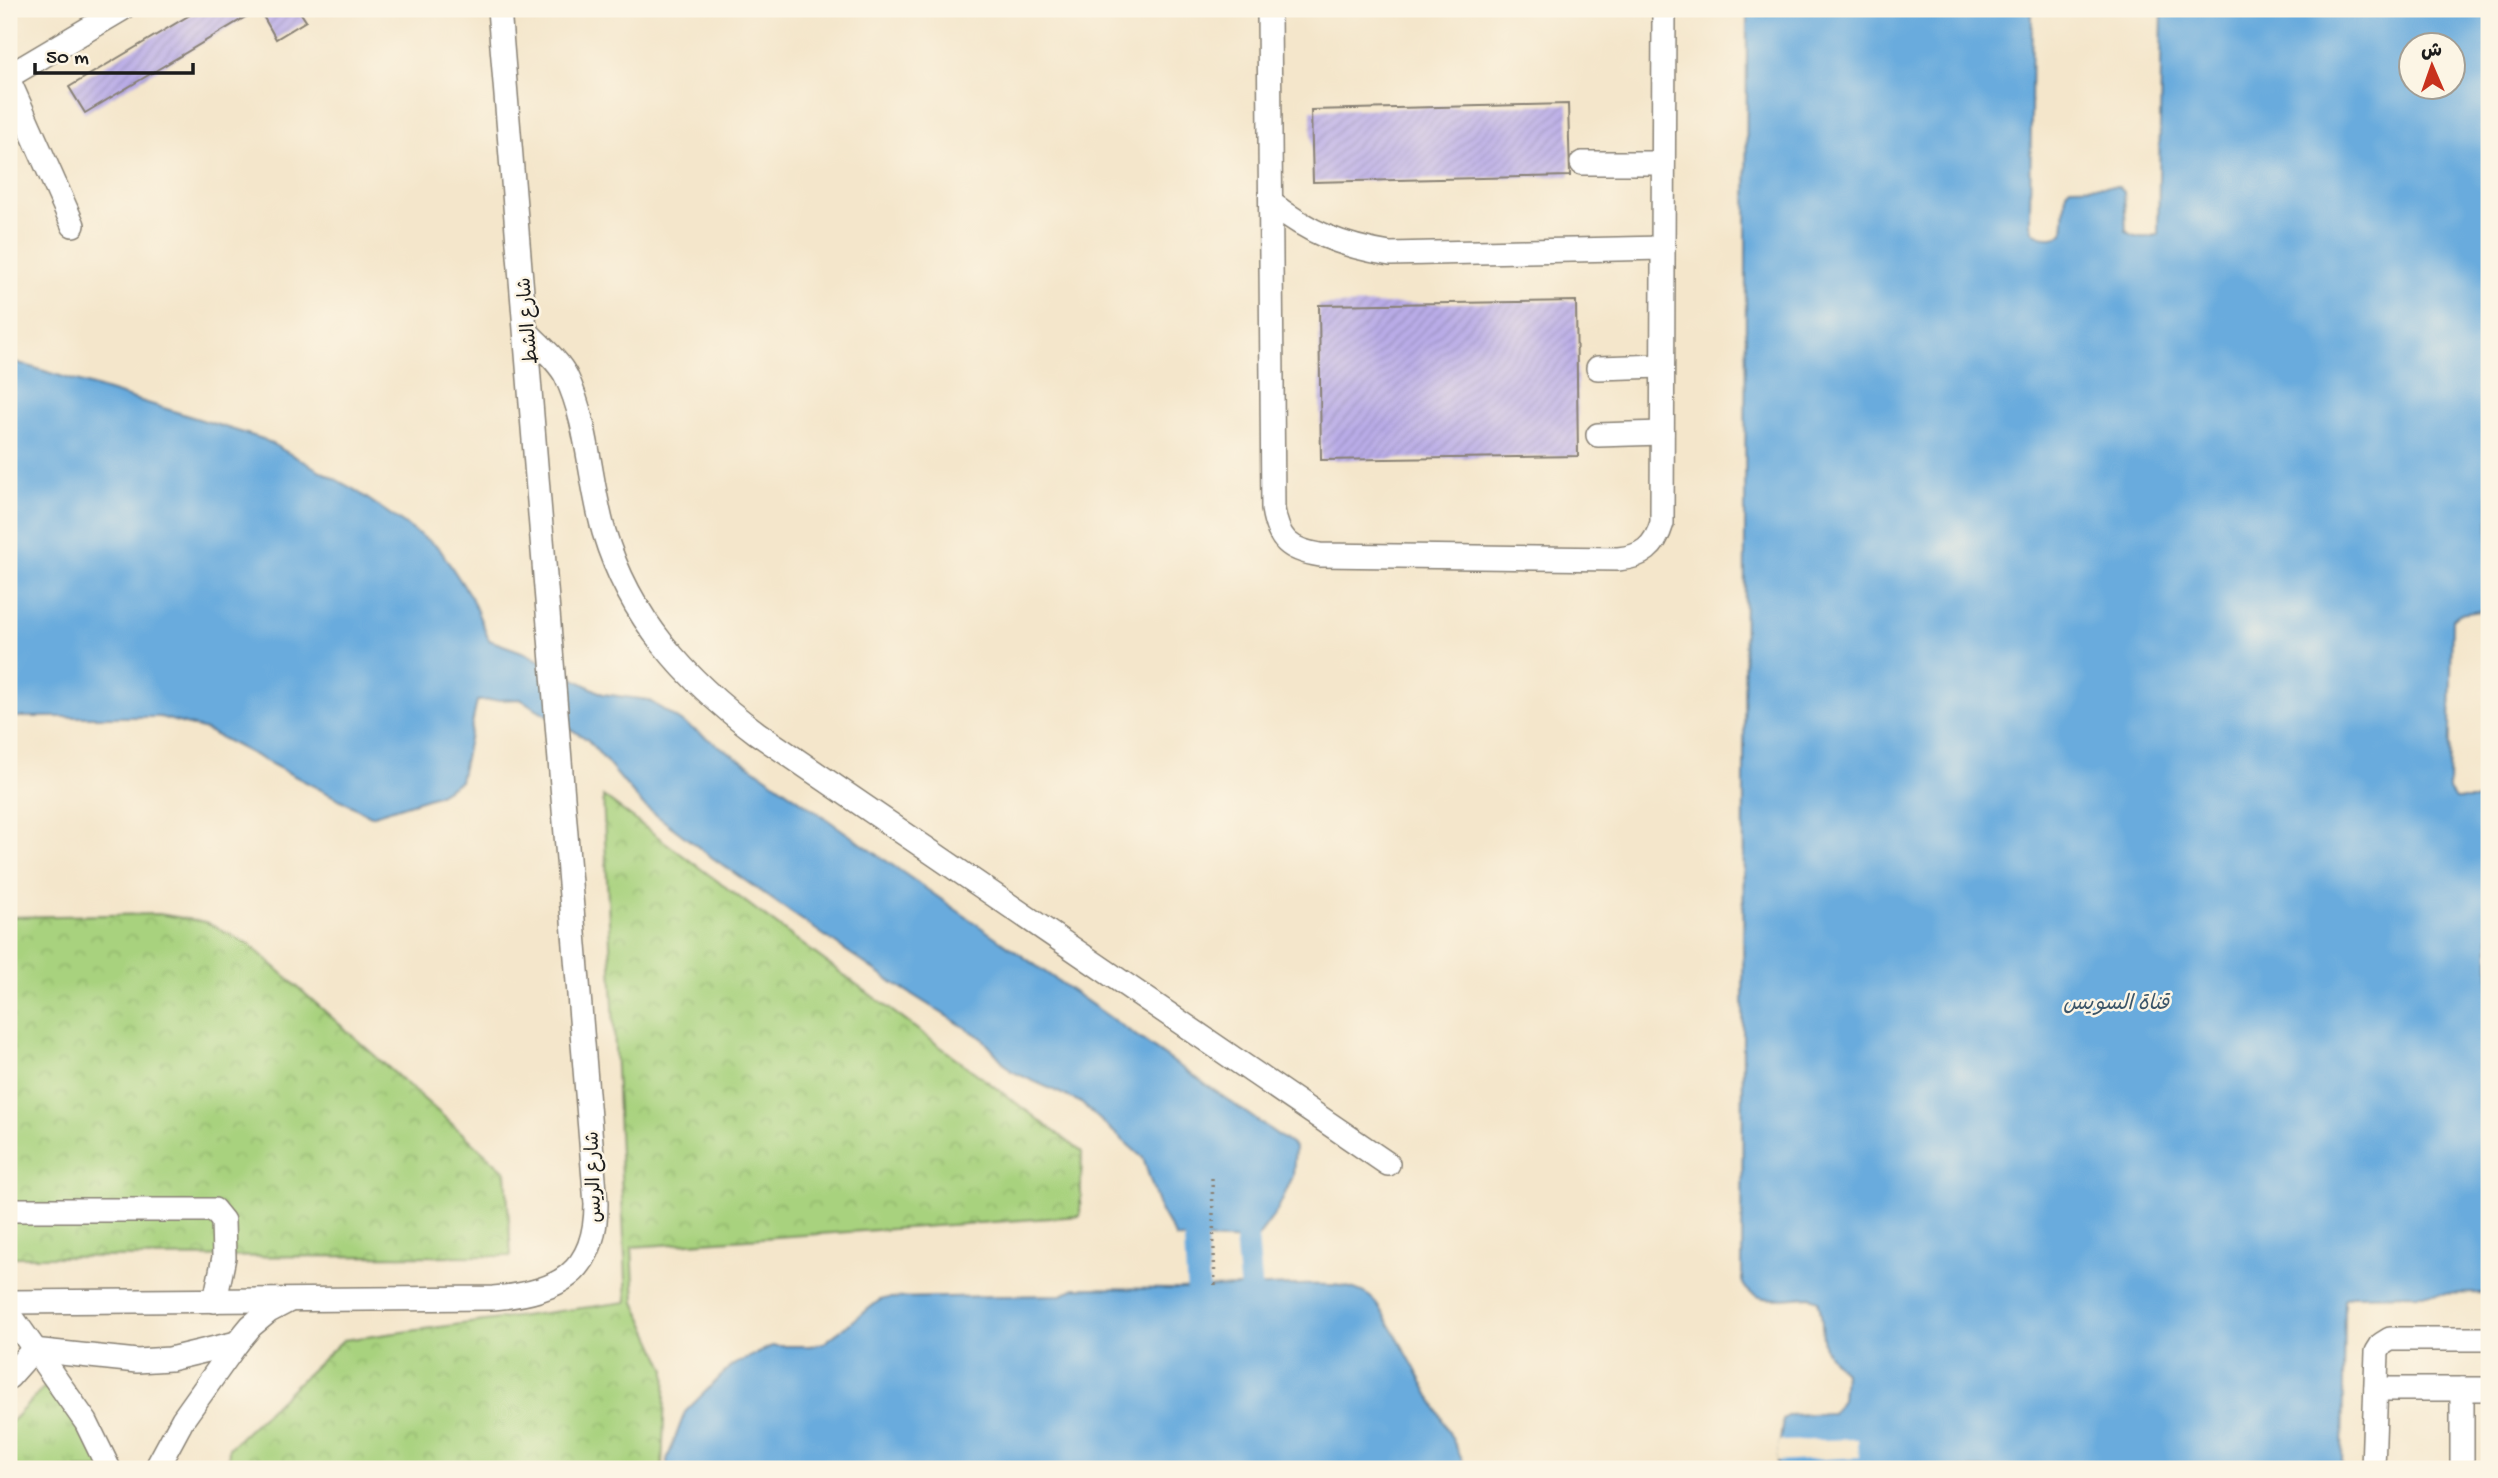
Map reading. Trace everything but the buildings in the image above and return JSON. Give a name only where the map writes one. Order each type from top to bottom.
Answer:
[{"type":"street","points":[[73,225],[9,78],[122,9]]},
{"type":"street","name":"شارع الشط","points":[[499,9],[550,634]]},
{"type":"street","points":[[1269,9],[1273,509],[1276,527],[1281,535],[1286,542],[1302,552],[1320,555],[1633,558],[1647,551],[1657,538],[1662,523],[1664,9]]},
{"type":"street","points":[[1582,163],[1663,163]]},
{"type":"street","points":[[1271,203],[1297,223],[1326,238],[1358,249],[1390,254],[1663,248]]},
{"type":"street","points":[[527,332],[565,373],[577,406],[605,534],[618,570],[638,607],[681,668],[718,704],[779,749],[1388,1164]]},
{"type":"street","points":[[1598,368],[1662,366]]},
{"type":"street","points":[[1598,435],[1662,433]]},
{"type":"street","name":"شارع الريس","points":[[9,1302],[494,1298],[524,1296],[545,1289],[564,1279],[580,1264],[591,1246],[596,1225],[596,1204],[550,634]]},
{"type":"street","points":[[9,1210],[214,1210],[223,1221],[224,1257],[215,1301]]},
{"type":"street","points":[[156,1469],[183,1419],[237,1343],[251,1326],[269,1311],[289,1300]]},
{"type":"street","points":[[9,1313],[86,1422],[109,1469]]},
{"type":"street","points":[[2373,1469],[2377,1352],[2382,1344],[2390,1339],[2489,1339]]},
{"type":"street","points":[[33,1350],[137,1361],[170,1359],[237,1343]]},
{"type":"street","points":[[9,1377],[33,1350]]},
{"type":"street","points":[[2375,1389],[2489,1389]]},
{"type":"street","points":[[2462,1389],[2462,1469]]},
{"type":"path","points":[[1212,1178],[1215,1287]]},
{"type":"green space","points":[[603,796],[1082,1152],[1080,1216],[632,1247],[635,1302],[666,1370],[662,1469],[228,1469],[229,1448],[343,1340],[627,1302]]},
{"type":"green space","points":[[159,914],[206,922],[249,944],[506,1172],[511,1256],[9,1257],[9,917]]},
{"type":"green space","points":[[51,1380],[107,1469],[9,1469],[9,1424]]},
{"type":"water","name":"قناة السويس","points":[[1747,9],[2032,9],[2030,223],[2033,232],[2048,237],[2063,233],[2066,191],[2070,187],[2118,186],[2124,192],[2126,231],[2145,237],[2158,234],[2162,9],[2489,9],[2489,610],[2459,614],[2452,620],[2449,790],[2455,799],[2489,799],[2489,1293],[2352,1295],[2344,1299],[2342,1469],[1776,1469],[1783,1419],[1790,1415],[1832,1413],[1842,1400],[1844,1372],[1824,1345],[1818,1300],[1811,1297],[1771,1299],[1753,1294],[1742,1281]]},
{"type":"water","points":[[9,360],[263,439],[355,490],[439,548],[471,597],[489,640],[525,653],[603,694],[648,700],[758,771],[1295,1147],[1293,1176],[1277,1211],[1255,1241],[1176,1238],[1160,1210],[1143,1158],[1080,1102],[1011,1071],[982,1038],[887,979],[714,859],[643,805],[587,739],[520,699],[477,701],[460,781],[437,795],[371,816],[206,730],[160,717],[9,717]]},
{"type":"water","points":[[1343,1286],[1369,1296],[1404,1348],[1466,1469],[667,1469],[667,1460],[685,1412],[731,1366],[772,1346],[810,1346],[824,1343],[880,1300],[1062,1295],[1075,1288],[1178,1289]]},
{"type":"pier","points":[[1858,1439],[1859,1457],[1776,1462],[1779,1441]]},
{"type":"waterway","points":[[1194,1209],[1198,1288]]},
{"type":"waterway","points":[[1244,1210],[1251,1288]]}]
